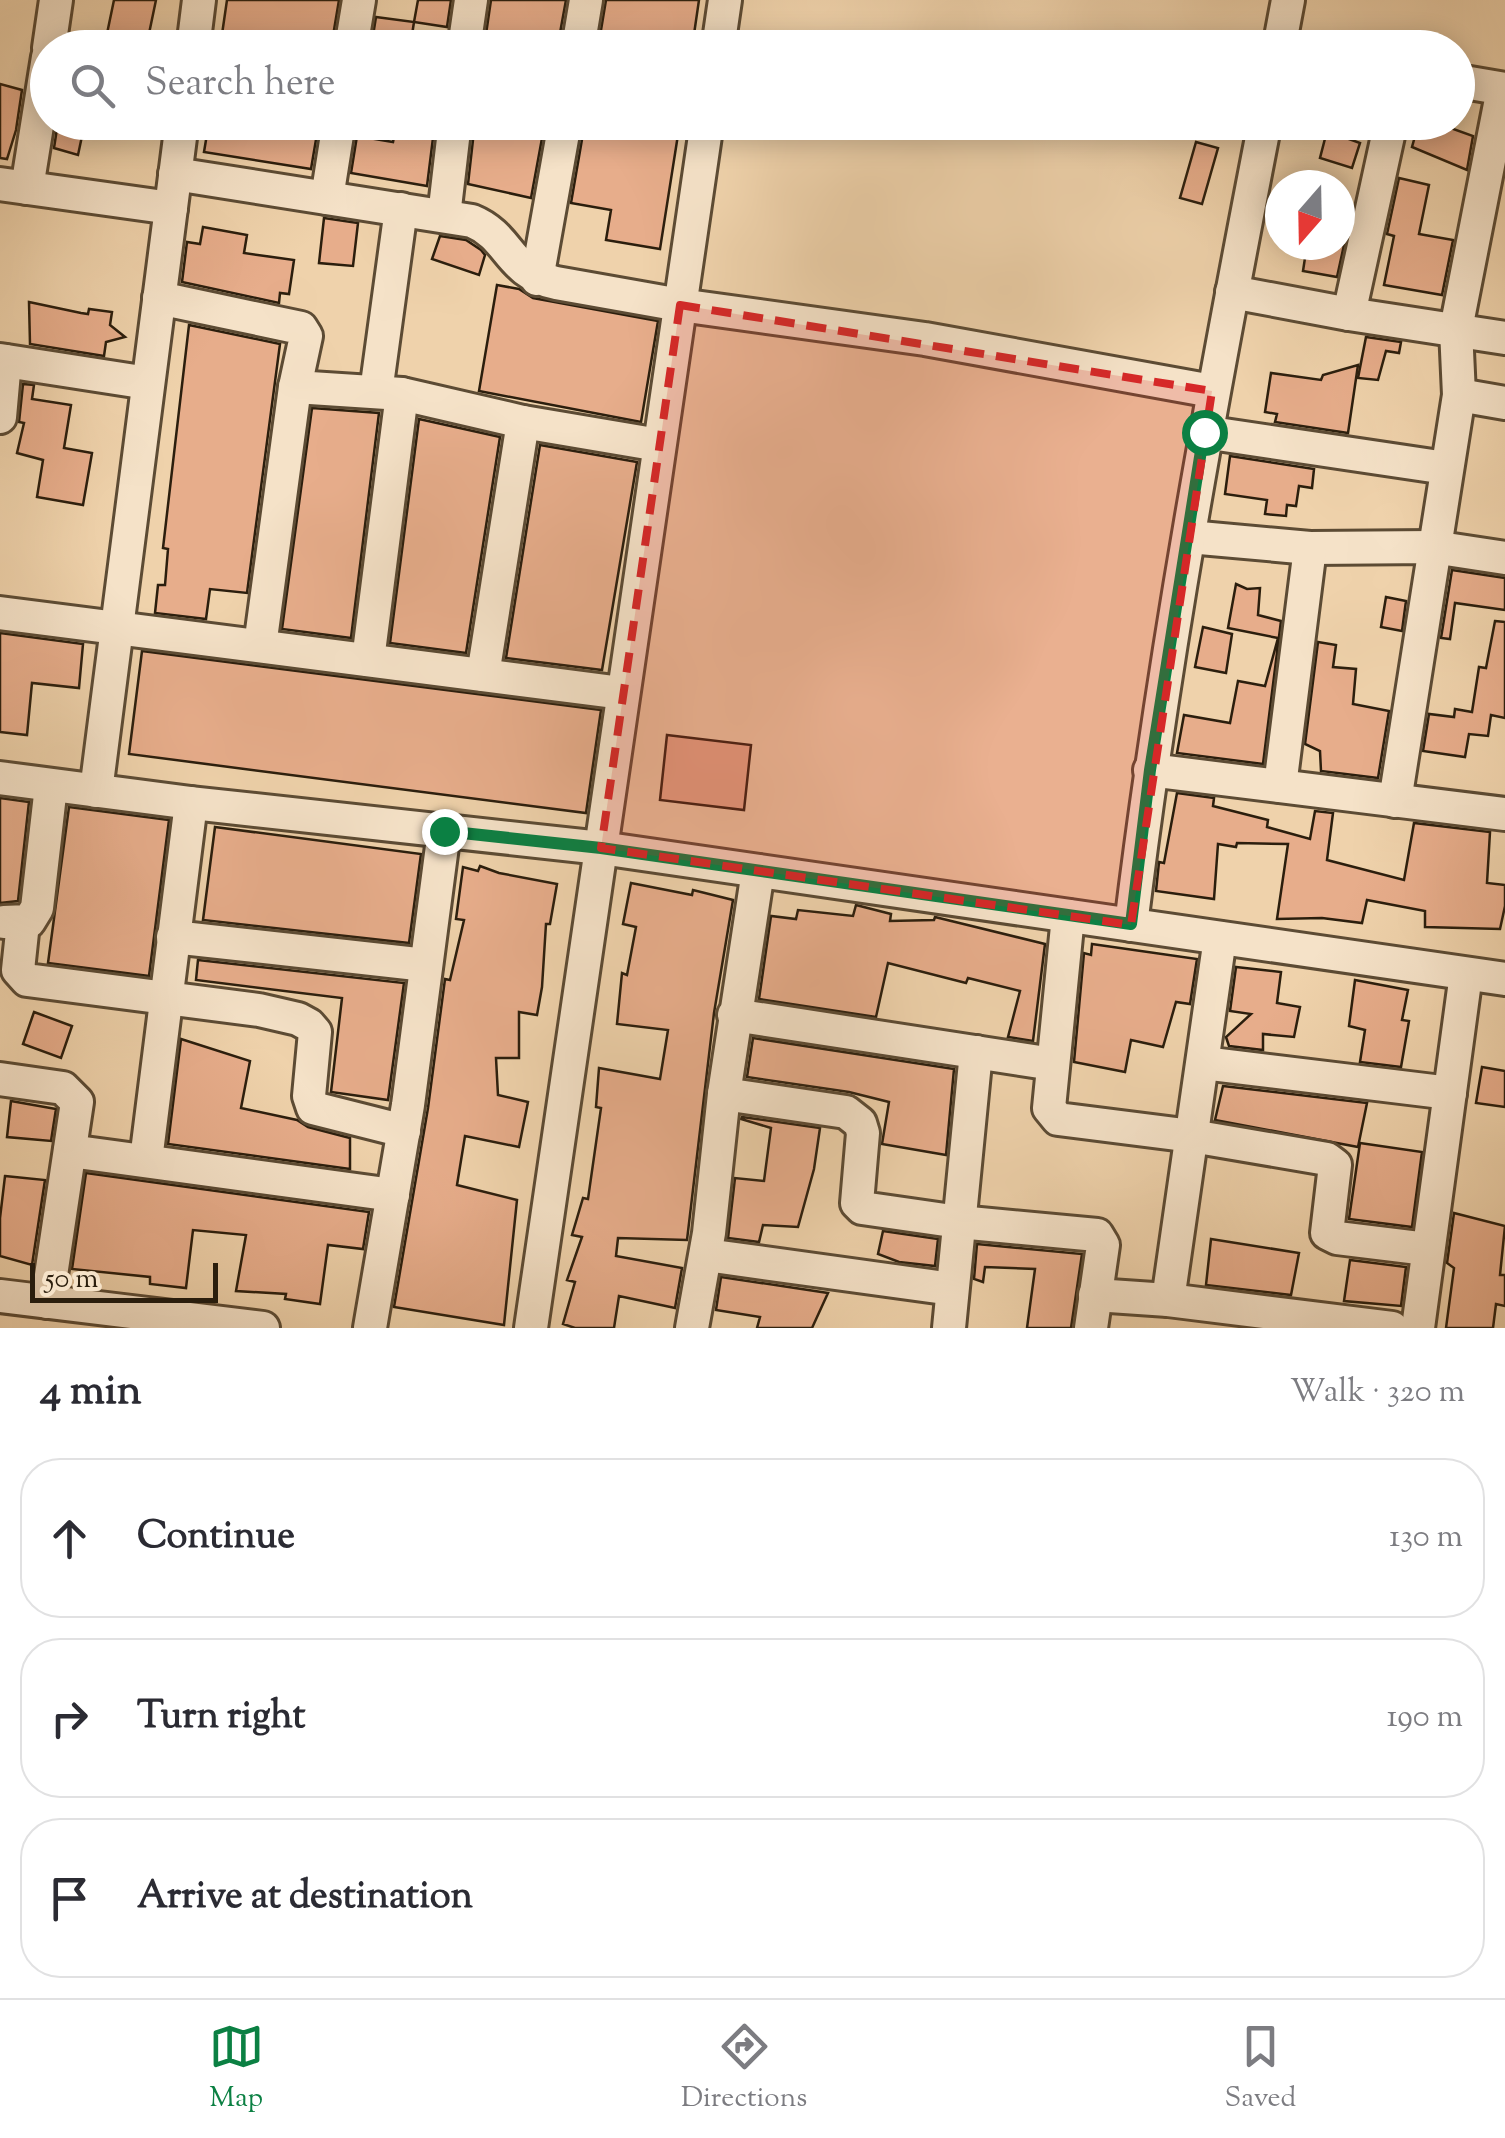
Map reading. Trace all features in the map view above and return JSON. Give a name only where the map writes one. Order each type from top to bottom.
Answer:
[{"type":"street","points":[[52,30],[56,0]]},
{"type":"street","points":[[196,30],[200,0]]},
{"type":"street","points":[[354,30],[359,0]]},
{"type":"street","points":[[467,30],[471,0]]},
{"type":"street","points":[[581,30],[586,0]]},
{"type":"street","points":[[721,30],[725,0]]},
{"type":"street","points":[[1282,30],[1288,0]]},
{"type":"street","points":[[1395,801],[1459,395],[1456,329],[1504,89],[1475,84]]},
{"type":"street","points":[[30,126],[14,186],[170,208]]},
{"type":"street","points":[[96,792],[180,140]]},
{"type":"street","points":[[327,198],[336,140]]},
{"type":"street","points":[[444,216],[452,140]]},
{"type":"street","points":[[537,279],[562,140]]},
{"type":"street","points":[[532,1328],[704,140]]},
{"type":"street","points":[[1131,924],[1150,770],[1204,432],[1262,140]]},
{"type":"street","points":[[1349,314],[1387,140]]},
{"type":"street","points":[[175,174],[472,220],[489,228],[516,264],[537,279],[680,305],[925,339],[1212,391]]},
{"type":"street","points":[[368,660],[402,209]]},
{"type":"street","points":[[1232,292],[1505,338]]},
{"type":"street","points":[[159,298],[301,328],[306,336],[295,387],[260,646]]},
{"type":"street","points":[[0,416],[2,361],[148,383]]},
{"type":"street","points":[[295,387],[389,393],[523,422],[659,445]]},
{"type":"street","points":[[1459,395],[1505,403]]},
{"type":"street","points":[[484,675],[523,422]]},
{"type":"street","points":[[1204,432],[1446,468]]},
{"type":"street","points":[[1189,537],[1310,548],[1434,547],[1505,558]]},
{"type":"street","points":[[1280,786],[1310,548]]},
{"type":"street","points":[[0,613],[622,693]]},
{"type":"street","points":[[1150,770],[1505,812]]},
{"type":"street","points":[[0,778],[191,804],[601,848],[1505,979]]},
{"type":"street","points":[[50,786],[36,908],[29,920],[11,922],[18,970],[28,980],[259,1010],[304,1022],[315,1032],[309,1096],[313,1108],[404,1131]]},
{"type":"street","points":[[146,1160],[191,804]]},
{"type":"street","points":[[370,1328],[404,1131],[444,831]]},
{"type":"street","points":[[692,1328],[706,1255],[734,1014],[758,871]]},
{"type":"street","points":[[1068,916],[1049,1108],[1058,1119],[1192,1136],[1332,1161],[1335,1165],[1327,1233],[1338,1238],[1427,1248]]},
{"type":"street","points":[[173,937],[426,964]]},
{"type":"street","points":[[1168,1300],[1220,938]]},
{"type":"street","points":[[1418,1328],[1466,974]]},
{"type":"street","points":[[734,1014],[1054,1064]]},
{"type":"street","points":[[949,1328],[976,1052]]},
{"type":"street","points":[[1203,1063],[1450,1093]]},
{"type":"street","points":[[0,1079],[63,1088],[77,1102],[47,1302]]},
{"type":"street","points":[[724,1094],[846,1112],[860,1123],[863,1133],[857,1203],[870,1210],[1102,1238],[1090,1328]]},
{"type":"street","points":[[70,1150],[393,1196]]},
{"type":"street","points":[[706,1255],[952,1289]]},
{"type":"street","points":[[1095,1295],[1168,1300],[1392,1328]]},
{"type":"street","points":[[6,1307],[47,1302],[264,1328]]},
{"type":"highlighted area","points":[[680,305],[1212,391],[1131,925],[601,848]]},
{"type":"building","points":[[114,0],[156,0],[150,30],[108,30]]},
{"type":"building","points":[[227,0],[339,0],[334,30],[223,30]]},
{"type":"building","points":[[418,0],[451,0],[447,27],[414,22]]},
{"type":"building","points":[[491,0],[566,0],[561,30],[487,30]]},
{"type":"building","points":[[606,0],[699,0],[695,30],[601,30]]},
{"type":"building","points":[[376,17],[414,22],[413,30],[374,30]]},
{"type":"building","points":[[0,84],[22,90],[7,159],[0,158]]},
{"type":"building","points":[[55,140],[81,140],[78,155],[54,148]]},
{"type":"building","points":[[206,140],[316,140],[311,169],[204,152]]},
{"type":"building","points":[[356,140],[433,140],[427,186],[351,173]]},
{"type":"building","points":[[473,140],[542,140],[531,198],[468,184]]},
{"type":"building","points":[[582,140],[677,140],[660,249],[606,240],[611,210],[571,203]]},
{"type":"building","points":[[1325,140],[1360,143],[1352,168],[1320,158]]},
{"type":"building","points":[[1414,140],[1472,140],[1467,170],[1412,147]]},
{"type":"building","points":[[1196,142],[1218,148],[1202,204],[1180,198]]},
{"type":"building","points":[[1399,178],[1429,185],[1419,234],[1453,240],[1442,295],[1384,285],[1394,236],[1387,234]]},
{"type":"building","points":[[324,218],[358,223],[353,266],[319,263]]},
{"type":"building","points":[[203,227],[247,235],[244,253],[294,260],[289,294],[280,293],[279,303],[182,282],[187,242],[200,244]]},
{"type":"building","points":[[440,236],[466,240],[481,250],[485,255],[479,275],[432,259]]},
{"type":"building","points":[[1305,260],[1341,260],[1337,277],[1303,271]]},
{"type":"building","points":[[497,285],[519,289],[533,298],[658,321],[641,422],[479,391]]},
{"type":"building","points":[[29,302],[88,314],[89,309],[112,312],[110,325],[125,337],[106,342],[104,356],[30,344]]},
{"type":"building","points":[[189,325],[280,344],[247,593],[210,589],[206,619],[155,613],[158,585],[165,585],[168,549],[163,548]]},
{"type":"building","points":[[1366,337],[1401,342],[1399,353],[1386,351],[1378,380],[1358,378]]},
{"type":"building","points":[[1358,365],[1348,433],[1275,422],[1277,414],[1265,412],[1271,373],[1321,380],[1323,375]]},
{"type":"building","points":[[23,384],[34,385],[32,399],[71,405],[64,448],[92,453],[83,505],[37,497],[43,460],[17,453],[24,423],[19,422]]},
{"type":"building","points":[[312,408],[379,413],[351,638],[282,629]]},
{"type":"building","points":[[419,419],[500,437],[466,653],[390,643]]},
{"type":"building","points":[[540,445],[637,462],[602,670],[506,658]]},
{"type":"building","points":[[1230,456],[1314,469],[1312,488],[1299,486],[1296,506],[1287,505],[1286,516],[1265,514],[1267,500],[1225,494]]},
{"type":"building","points":[[1452,570],[1505,578],[1505,610],[1455,603],[1450,639],[1441,638]]},
{"type":"building","points":[[1236,584],[1247,589],[1260,588],[1258,615],[1281,621],[1263,764],[1177,753],[1184,715],[1230,723],[1238,681],[1265,686],[1278,638],[1228,628]]},
{"type":"building","points":[[1386,597],[1406,601],[1402,631],[1381,627]]},
{"type":"building","points":[[1495,621],[1505,622],[1505,718],[1491,715],[1488,736],[1469,734],[1465,757],[1423,751],[1429,714],[1454,717],[1455,709],[1472,712],[1479,667],[1486,668]]},
{"type":"building","points":[[1203,627],[1232,634],[1226,673],[1195,667]]},
{"type":"building","points":[[0,633],[83,644],[79,688],[32,683],[27,735],[0,732]]},
{"type":"building","points":[[1318,642],[1336,645],[1333,667],[1356,669],[1353,704],[1389,711],[1378,778],[1321,771],[1320,751],[1305,744]]},
{"type":"building","points":[[142,651],[601,710],[586,813],[129,754]]},
{"type":"building","points":[[667,735],[751,745],[744,810],[660,800]]},
{"type":"building","points":[[1177,793],[1214,798],[1213,806],[1268,820],[1267,827],[1310,839],[1315,811],[1333,813],[1327,860],[1404,880],[1414,823],[1490,832],[1487,883],[1505,885],[1500,929],[1425,927],[1425,911],[1367,900],[1362,923],[1322,918],[1277,919],[1288,844],[1218,844],[1214,899],[1156,891],[1159,862],[1164,863]]},
{"type":"building","points":[[0,798],[29,802],[18,901],[0,903]]},
{"type":"building","points":[[69,807],[169,820],[149,976],[48,963]]},
{"type":"building","points":[[215,827],[421,854],[409,943],[203,920]]},
{"type":"building","points":[[480,866],[557,884],[550,924],[546,924],[537,1015],[519,1012],[519,1058],[496,1058],[498,1095],[528,1102],[519,1147],[465,1136],[457,1185],[517,1200],[504,1325],[394,1307],[428,1108],[445,979],[450,980],[464,920],[456,919],[463,867],[478,871]]},
{"type":"building","points":[[631,883],[692,895],[693,890],[733,900],[714,1013],[687,1240],[618,1238],[616,1256],[682,1268],[675,1308],[619,1296],[614,1328],[575,1328],[563,1324],[575,1282],[567,1280],[582,1237],[572,1235],[583,1198],[588,1199],[601,1108],[596,1107],[599,1068],[660,1079],[668,1030],[617,1024],[622,973],[627,975],[636,927],[623,924]]},
{"type":"building","points":[[856,905],[891,914],[890,921],[935,917],[1045,944],[1033,1041],[1008,1037],[1020,991],[968,978],[966,983],[888,963],[876,1017],[759,999],[771,916],[796,919],[798,910],[853,916]]},
{"type":"building","points":[[1092,944],[1197,959],[1190,1004],[1176,1002],[1163,1047],[1131,1040],[1125,1072],[1074,1062],[1084,953],[1091,955]]},
{"type":"building","points":[[198,960],[404,983],[388,1100],[331,1092],[342,998],[196,980]]},
{"type":"building","points":[[1236,967],[1281,972],[1277,1003],[1300,1007],[1294,1037],[1263,1034],[1263,1050],[1229,1046],[1226,1037],[1251,1014],[1230,1011]]},
{"type":"building","points":[[1355,980],[1408,990],[1402,1020],[1409,1021],[1401,1067],[1360,1062],[1365,1030],[1349,1026]]},
{"type":"building","points":[[34,1012],[72,1026],[61,1058],[23,1044]]},
{"type":"building","points":[[753,1038],[954,1069],[946,1155],[882,1144],[889,1102],[747,1077]]},
{"type":"building","points":[[181,1039],[250,1061],[241,1108],[297,1120],[308,1127],[350,1138],[350,1169],[168,1144]]},
{"type":"building","points":[[1482,1067],[1505,1071],[1505,1107],[1476,1103]]},
{"type":"building","points":[[1223,1086],[1367,1103],[1358,1147],[1215,1120]]},
{"type":"building","points":[[11,1101],[56,1109],[51,1141],[7,1137]]},
{"type":"building","points":[[742,1117],[820,1128],[814,1169],[798,1227],[763,1225],[759,1242],[728,1238],[735,1178],[764,1181],[771,1128]]},
{"type":"building","points":[[1360,1143],[1422,1152],[1412,1227],[1349,1219]]},
{"type":"building","points":[[86,1173],[369,1212],[363,1249],[328,1245],[320,1304],[285,1299],[286,1294],[236,1291],[246,1235],[193,1230],[186,1288],[150,1284],[150,1277],[72,1269]]},
{"type":"building","points":[[5,1176],[45,1180],[32,1265],[0,1256]]},
{"type":"building","points":[[1454,1213],[1505,1226],[1500,1275],[1505,1275],[1505,1306],[1496,1304],[1493,1328],[1446,1328],[1454,1268],[1447,1263]]},
{"type":"building","points":[[883,1231],[938,1239],[935,1266],[899,1262],[878,1254]]},
{"type":"building","points":[[1211,1239],[1299,1253],[1291,1295],[1206,1285]]},
{"type":"building","points":[[977,1244],[1082,1254],[1071,1328],[1027,1328],[1035,1269],[985,1267],[983,1282],[974,1279]]},
{"type":"building","points":[[1350,1260],[1406,1267],[1401,1306],[1344,1301]]},
{"type":"building","points":[[721,1277],[828,1293],[812,1328],[757,1328],[760,1317],[716,1310]]},
{"type":"route","points":[[444,831],[601,848],[1131,924],[1150,770],[1204,432]]}]
